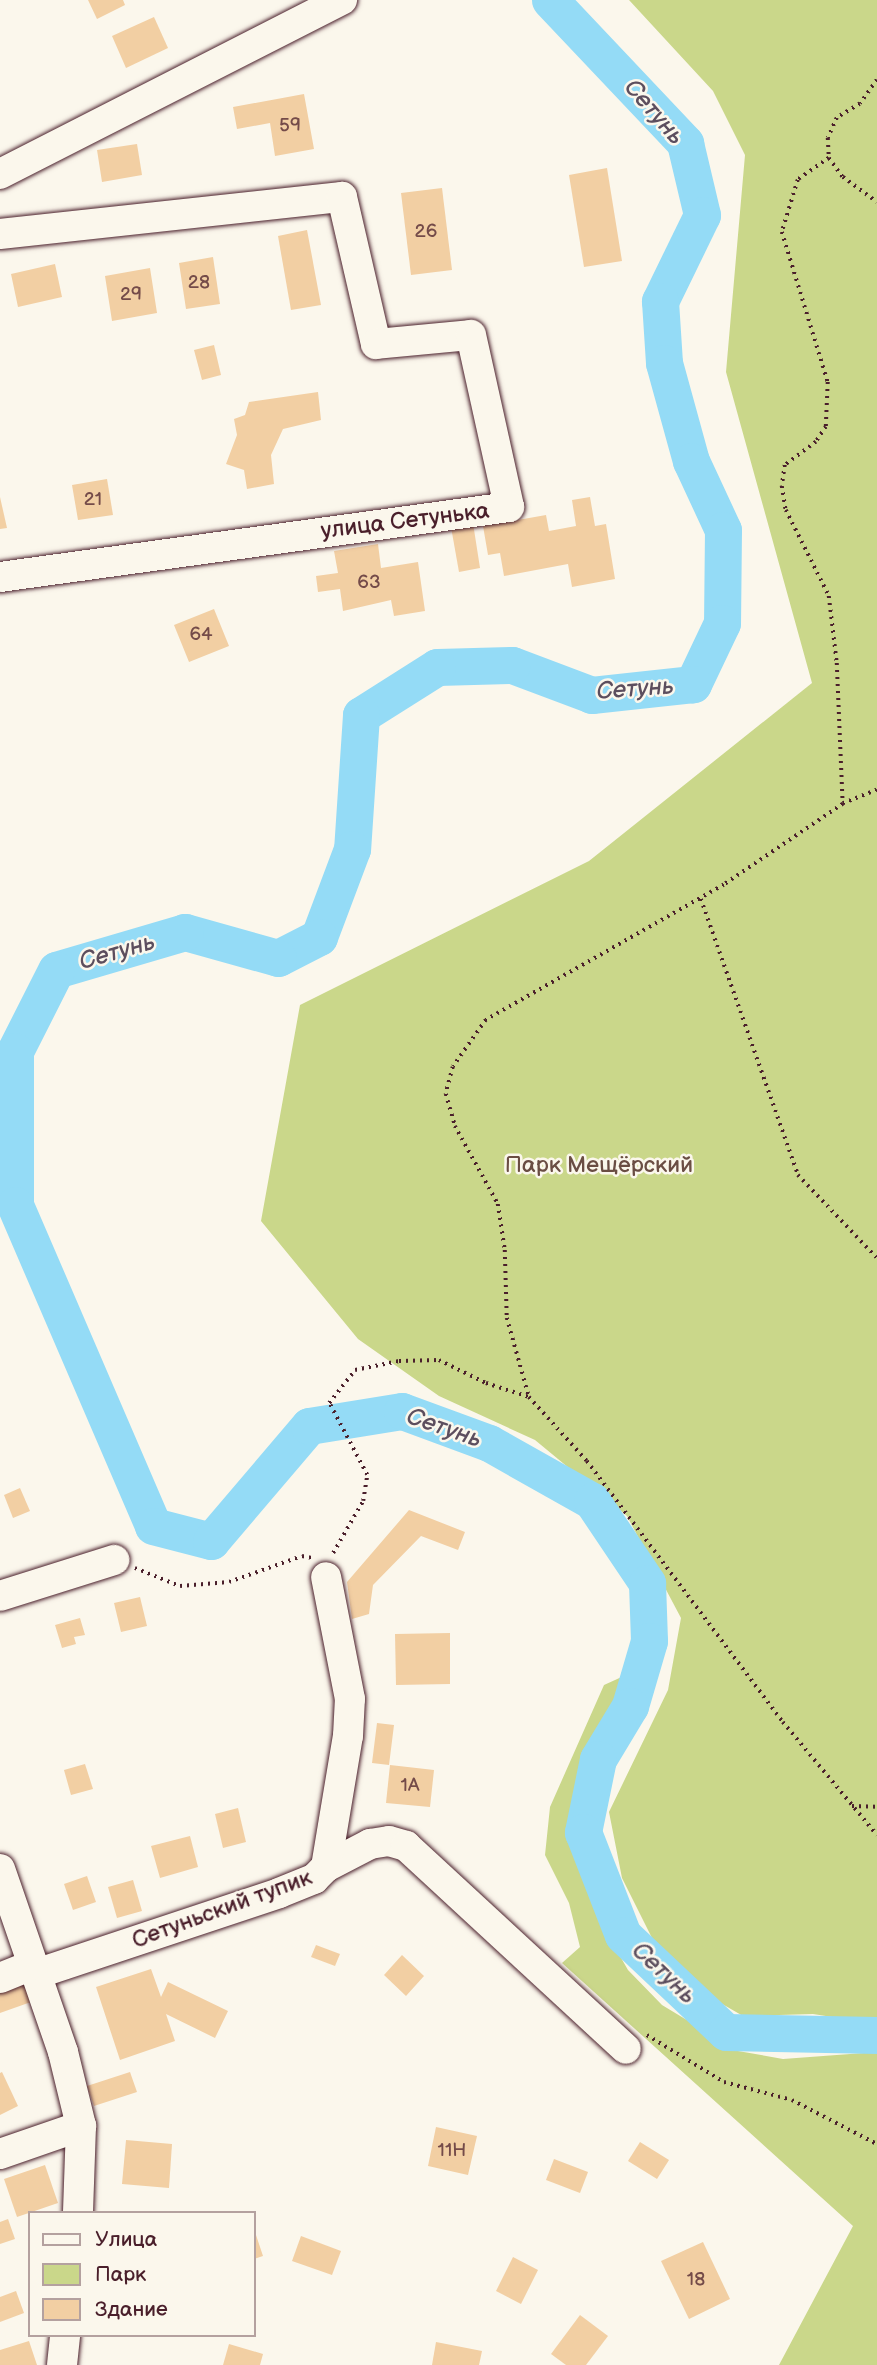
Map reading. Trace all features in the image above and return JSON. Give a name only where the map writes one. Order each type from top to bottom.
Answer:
[{"type":"street","points":[[0,174],[342,0]]},
{"type":"street","name":"улица Сетунька","points":[[0,234],[342,197],[376,344],[471,335],[509,507],[0,577]]},
{"type":"street","points":[[0,1596],[114,1560]]},
{"type":"street","name":"Сетуньский тупик","points":[[0,1978],[34,1970],[279,1892],[314,1879],[326,1867],[348,1736],[349,1699],[327,1570]]},
{"type":"street","points":[[326,1867],[370,1844],[389,1841],[406,1846],[631,2038]]},
{"type":"street","points":[[0,1869],[63,2052],[81,2126],[78,2211]]},
{"type":"street","points":[[0,2154],[81,2126]]},
{"type":"street","points":[[62,2365],[65,2337]]},
{"type":"path","points":[[877,80],[860,104],[837,118],[828,138],[829,158],[843,177],[877,202]]},
{"type":"path","points":[[829,158],[798,180],[782,232],[828,382],[826,427],[816,442],[785,465],[782,486],[786,510],[829,596],[837,663],[843,804]]},
{"type":"path","points":[[877,790],[843,804],[701,899],[486,1020],[453,1067],[446,1094],[455,1125],[498,1204],[505,1250],[507,1318],[529,1397],[587,1461],[850,1806],[877,1835]]},
{"type":"path","points":[[701,899],[798,1175],[877,1258]]},
{"type":"path","points":[[114,1560],[180,1586],[229,1581],[302,1556],[327,1570],[363,1501],[367,1475],[329,1403],[355,1370],[399,1361],[439,1360],[486,1383],[529,1397]]},
{"type":"path","points":[[850,1806],[877,1807]]},
{"type":"path","points":[[631,2038],[724,2082],[792,2100],[877,2144]]},
{"type":"green space","name":"Парк Мещёрский","points":[[629,0],[877,0],[877,2024],[813,2014],[743,2016],[691,1986],[654,1942],[622,1878],[609,1812],[668,1690],[681,1618],[627,1516],[535,1440],[439,1396],[358,1339],[261,1221],[300,1005],[589,861],[812,683],[726,372],[745,155],[713,91]]},
{"type":"green space","points":[[626,1675],[620,1702],[584,1788],[576,1828],[605,1930],[628,1970],[662,2005],[738,2051],[783,2059],[877,2052],[877,2365],[779,2365],[853,2226],[562,1963],[580,1947],[569,1903],[545,1855],[550,1807],[604,1685]]},
{"type":"building","points":[[88,0],[123,0],[125,5],[97,19]]},
{"type":"building","points":[[154,17],[168,48],[126,68],[112,36]]},
{"type":"building","points":[[304,94],[314,149],[275,156],[270,123],[237,129],[233,107]]},
{"type":"building","points":[[137,144],[142,175],[102,182],[97,150]]},
{"type":"building","points":[[607,168],[622,261],[584,267],[569,175]]},
{"type":"building","points":[[442,188],[452,270],[411,275],[401,193]]},
{"type":"building","points":[[307,230],[321,305],[291,310],[278,236]]},
{"type":"building","points":[[213,257],[220,304],[186,309],[179,263]]},
{"type":"building","points":[[55,264],[62,297],[18,307],[11,274]]},
{"type":"building","points":[[150,268],[157,313],[112,321],[105,276]]},
{"type":"building","points":[[214,345],[221,375],[202,380],[194,350]]},
{"type":"building","points":[[318,392],[321,420],[283,429],[271,455],[274,484],[247,489],[244,470],[226,464],[237,435],[234,419],[245,415],[249,402]]},
{"type":"building","points":[[107,479],[113,515],[78,520],[72,485]]},
{"type":"building","points":[[0,497],[7,528],[0,529]]},
{"type":"building","points":[[590,497],[595,526],[606,524],[615,579],[572,587],[568,564],[504,576],[500,553],[488,555],[483,526],[546,515],[549,531],[576,526],[572,500]]},
{"type":"building","points":[[473,523],[480,568],[459,572],[451,527]]},
{"type":"building","points":[[378,544],[381,568],[418,562],[425,611],[394,616],[391,600],[343,611],[340,589],[318,592],[316,576],[338,573],[334,551]]},
{"type":"building","points":[[214,609],[229,646],[189,662],[174,625]]},
{"type":"building","points":[[20,1488],[30,1511],[13,1518],[4,1495]]},
{"type":"building","points":[[409,1510],[465,1532],[458,1550],[421,1536],[373,1585],[369,1614],[352,1619],[347,1582]]},
{"type":"building","points":[[140,1597],[147,1626],[121,1632],[114,1603]]},
{"type":"building","points":[[80,1618],[85,1635],[74,1637],[76,1644],[62,1648],[55,1625]]},
{"type":"building","points":[[450,1633],[450,1684],[396,1685],[395,1634]]},
{"type":"building","points":[[377,1723],[394,1725],[389,1765],[372,1763]]},
{"type":"building","points":[[85,1764],[93,1789],[71,1795],[64,1770]]},
{"type":"building","points":[[390,1765],[434,1770],[430,1807],[386,1803]]},
{"type":"building","points":[[238,1808],[246,1842],[223,1848],[215,1814]]},
{"type":"building","points":[[190,1836],[198,1867],[160,1878],[151,1846]]},
{"type":"building","points":[[87,1876],[96,1902],[73,1910],[64,1884]]},
{"type":"building","points":[[133,1880],[142,1911],[117,1918],[108,1887]]},
{"type":"building","points":[[316,1945],[340,1954],[335,1966],[311,1957]]},
{"type":"building","points":[[402,1955],[424,1976],[406,1996],[384,1975]]},
{"type":"building","points":[[151,1969],[161,1997],[168,1982],[228,2011],[215,2038],[166,2014],[175,2041],[120,2060],[96,1987]]},
{"type":"building","points":[[24,1983],[31,2002],[0,2013],[0,1991]]},
{"type":"building","points":[[2,2072],[18,2106],[0,2115],[0,2073]]},
{"type":"building","points":[[130,2072],[137,2092],[94,2106],[87,2086]]},
{"type":"building","points":[[436,2127],[477,2136],[468,2175],[428,2166]]},
{"type":"building","points":[[126,2140],[172,2144],[169,2188],[122,2184]]},
{"type":"building","points":[[640,2142],[669,2160],[657,2179],[628,2161]]},
{"type":"building","points":[[554,2159],[588,2172],[580,2193],[546,2180]]},
{"type":"building","points":[[45,2165],[58,2203],[28,2211],[17,2217],[4,2179]]},
{"type":"building","points":[[8,2219],[15,2239],[0,2244],[0,2222]]},
{"type":"building","points":[[256,2235],[263,2256],[256,2258]]},
{"type":"building","points":[[301,2236],[341,2251],[332,2275],[292,2261]]},
{"type":"building","points":[[703,2242],[730,2299],[689,2319],[661,2261]]},
{"type":"building","points":[[513,2257],[538,2270],[521,2304],[496,2291]]},
{"type":"building","points":[[16,2291],[24,2313],[0,2322],[0,2297]]},
{"type":"building","points":[[580,2315],[608,2336],[586,2365],[566,2365],[551,2354]]},
{"type":"building","points":[[29,2341],[37,2365],[0,2365],[0,2350]]},
{"type":"building","points":[[436,2342],[482,2351],[479,2365],[432,2365]]},
{"type":"building","points":[[229,2344],[263,2354],[260,2365],[223,2365]]},
{"type":"waterway","name":"Сетунь","points":[[550,0],[685,143],[702,215],[660,301],[664,363],[691,461],[723,530],[722,623],[693,684],[592,695],[512,665],[437,667],[361,715],[352,849],[319,937],[278,958],[185,932],[56,970],[15,1051],[15,1205],[153,1526],[211,1541],[309,1426],[402,1411],[489,1443],[592,1501],[647,1583],[649,1641],[630,1706],[598,1759],[583,1832],[623,1935],[726,2032],[877,2035]]}]
